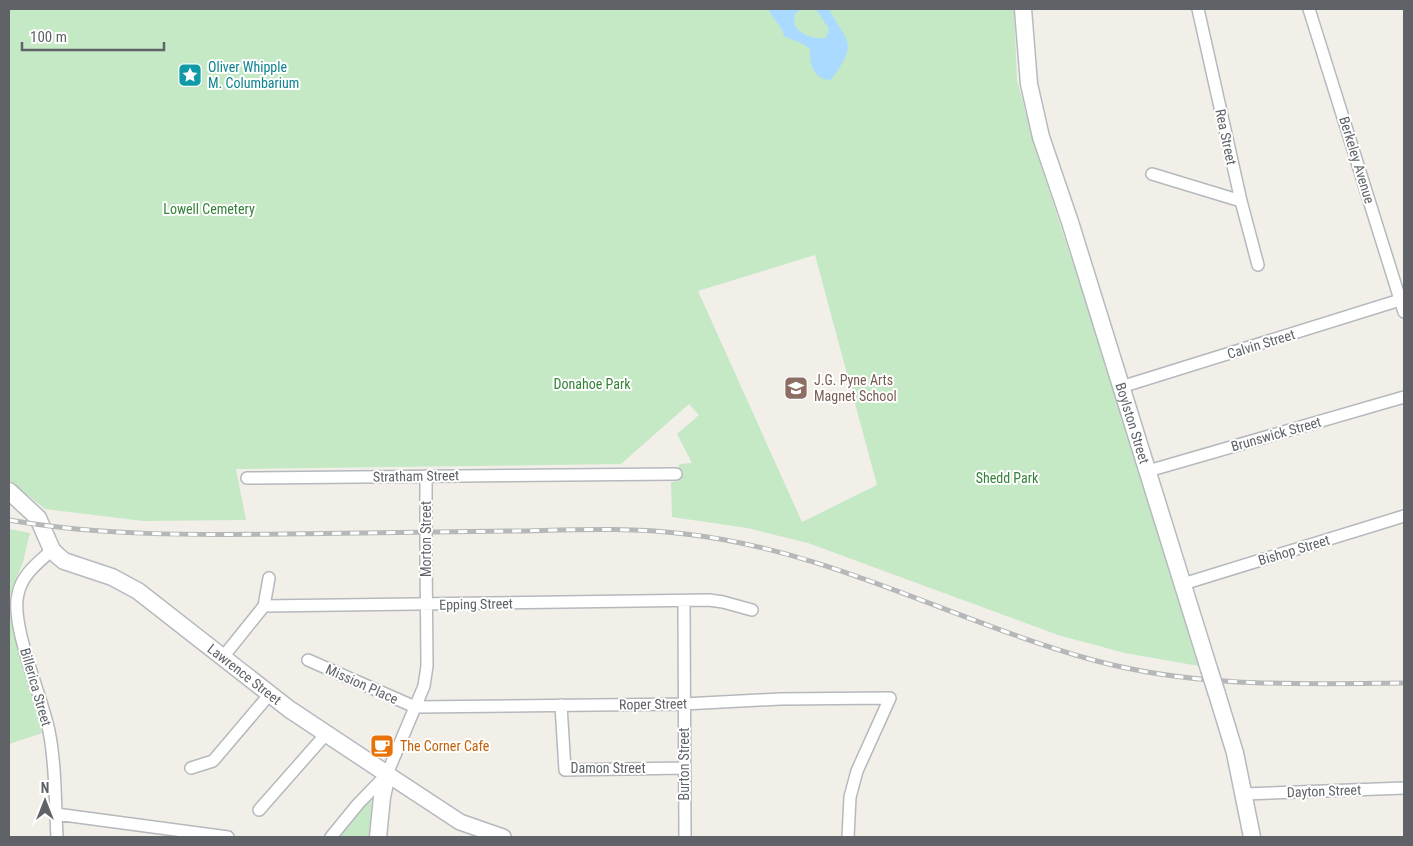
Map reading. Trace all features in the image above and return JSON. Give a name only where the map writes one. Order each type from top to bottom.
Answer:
[{"type":"main road","name":"Boylston Street","points":[[1023,9],[1029,84],[1041,137],[1070,222],[1235,753],[1252,837]]},
{"type":"main road","points":[[9,491],[38,518],[52,550]]},
{"type":"main road","name":"Lawrence Street","points":[[52,550],[64,561],[112,577],[138,591],[270,694],[387,774]]},
{"type":"main road","points":[[378,837],[382,797],[387,774]]},
{"type":"street","name":"Rea Street","points":[[1198,9],[1240,202],[1258,265]]},
{"type":"street","name":"Berkeley Avenue","points":[[1309,9],[1404,312]]},
{"type":"street","points":[[1152,174],[1240,202]]},
{"type":"street","name":"Calvin Street","points":[[1121,387],[1400,300]]},
{"type":"street","name":"Brunswick Street","points":[[1148,471],[1404,397]]},
{"type":"street","name":"Stratham Street","points":[[247,478],[676,474]]},
{"type":"street","name":"Morton Street","points":[[387,774],[427,676],[426,476]]},
{"type":"street","name":"Bishop Street","points":[[1183,584],[1404,516]]},
{"type":"street","name":"Billerica Street","points":[[52,550],[27,574],[21,583],[16,602],[20,629],[50,737],[57,837]]},
{"type":"street","points":[[224,657],[264,606],[269,578]]},
{"type":"street","name":"Epping Street","points":[[264,606],[684,601],[723,602],[752,610]]},
{"type":"street","name":"Burton Street","points":[[684,601],[685,837]]},
{"type":"street","name":"Mission Place","points":[[308,660],[415,707]]},
{"type":"street","points":[[191,768],[213,761],[270,694]]},
{"type":"street","name":"Roper Street","points":[[415,707],[684,704],[780,699],[890,698],[857,771],[850,798],[848,837]]},
{"type":"street","name":"Damon Street","points":[[561,705],[565,770],[684,768]]},
{"type":"street","points":[[259,810],[326,734]]},
{"type":"street","points":[[331,837],[358,804],[387,774]]},
{"type":"street","name":"Lawrence Street","points":[[387,774],[460,822],[503,837]]},
{"type":"street","name":"Dayton Street","points":[[1244,794],[1404,788]]},
{"type":"street","points":[[56,814],[228,837]]},
{"type":"green space","points":[[9,9],[1014,9],[1017,80],[1034,145],[1095,331],[1199,666],[1125,653],[1058,635],[808,543],[747,528],[672,517],[671,482],[679,481],[679,464],[692,463],[677,434],[699,415],[689,404],[621,464],[236,469],[246,520],[143,521],[45,509],[9,480]],"holes":[[[815,255],[877,485],[802,522],[698,291]]]},
{"type":"green space","points":[[9,529],[30,533],[23,562],[9,597]]},
{"type":"green space","points":[[9,607],[42,733],[9,744]]},
{"type":"green space","points":[[372,797],[369,837],[336,837]]},
{"type":"water","points":[[769,9],[803,9],[795,13],[794,24],[796,28],[812,37],[826,38],[829,29],[817,11],[813,9],[829,9],[848,43],[845,58],[831,80],[820,77],[817,74],[810,61],[810,50],[805,45],[784,36],[782,29]]},
{"type":"railway","points":[[9,520],[112,532],[181,534],[600,530],[642,530],[685,534],[738,542],[790,555],[841,571],[991,627],[1093,660],[1131,669],[1170,676],[1247,682],[1286,684],[1404,683]]},
{"type":"place","name":"Oliver Whipple M. Columbarium","points":[[190,75]]},
{"type":"place","name":"J.G. Pyne Arts Magnet School","points":[[796,388]]},
{"type":"place","name":"The Corner Cafe","points":[[382,746]]},
{"type":"park label","name":"Lowell Cemetery","points":[[209,209]]},
{"type":"park label","name":"Donahoe Park","points":[[592,384]]},
{"type":"park label","name":"Shedd Park","points":[[1007,478]]}]
